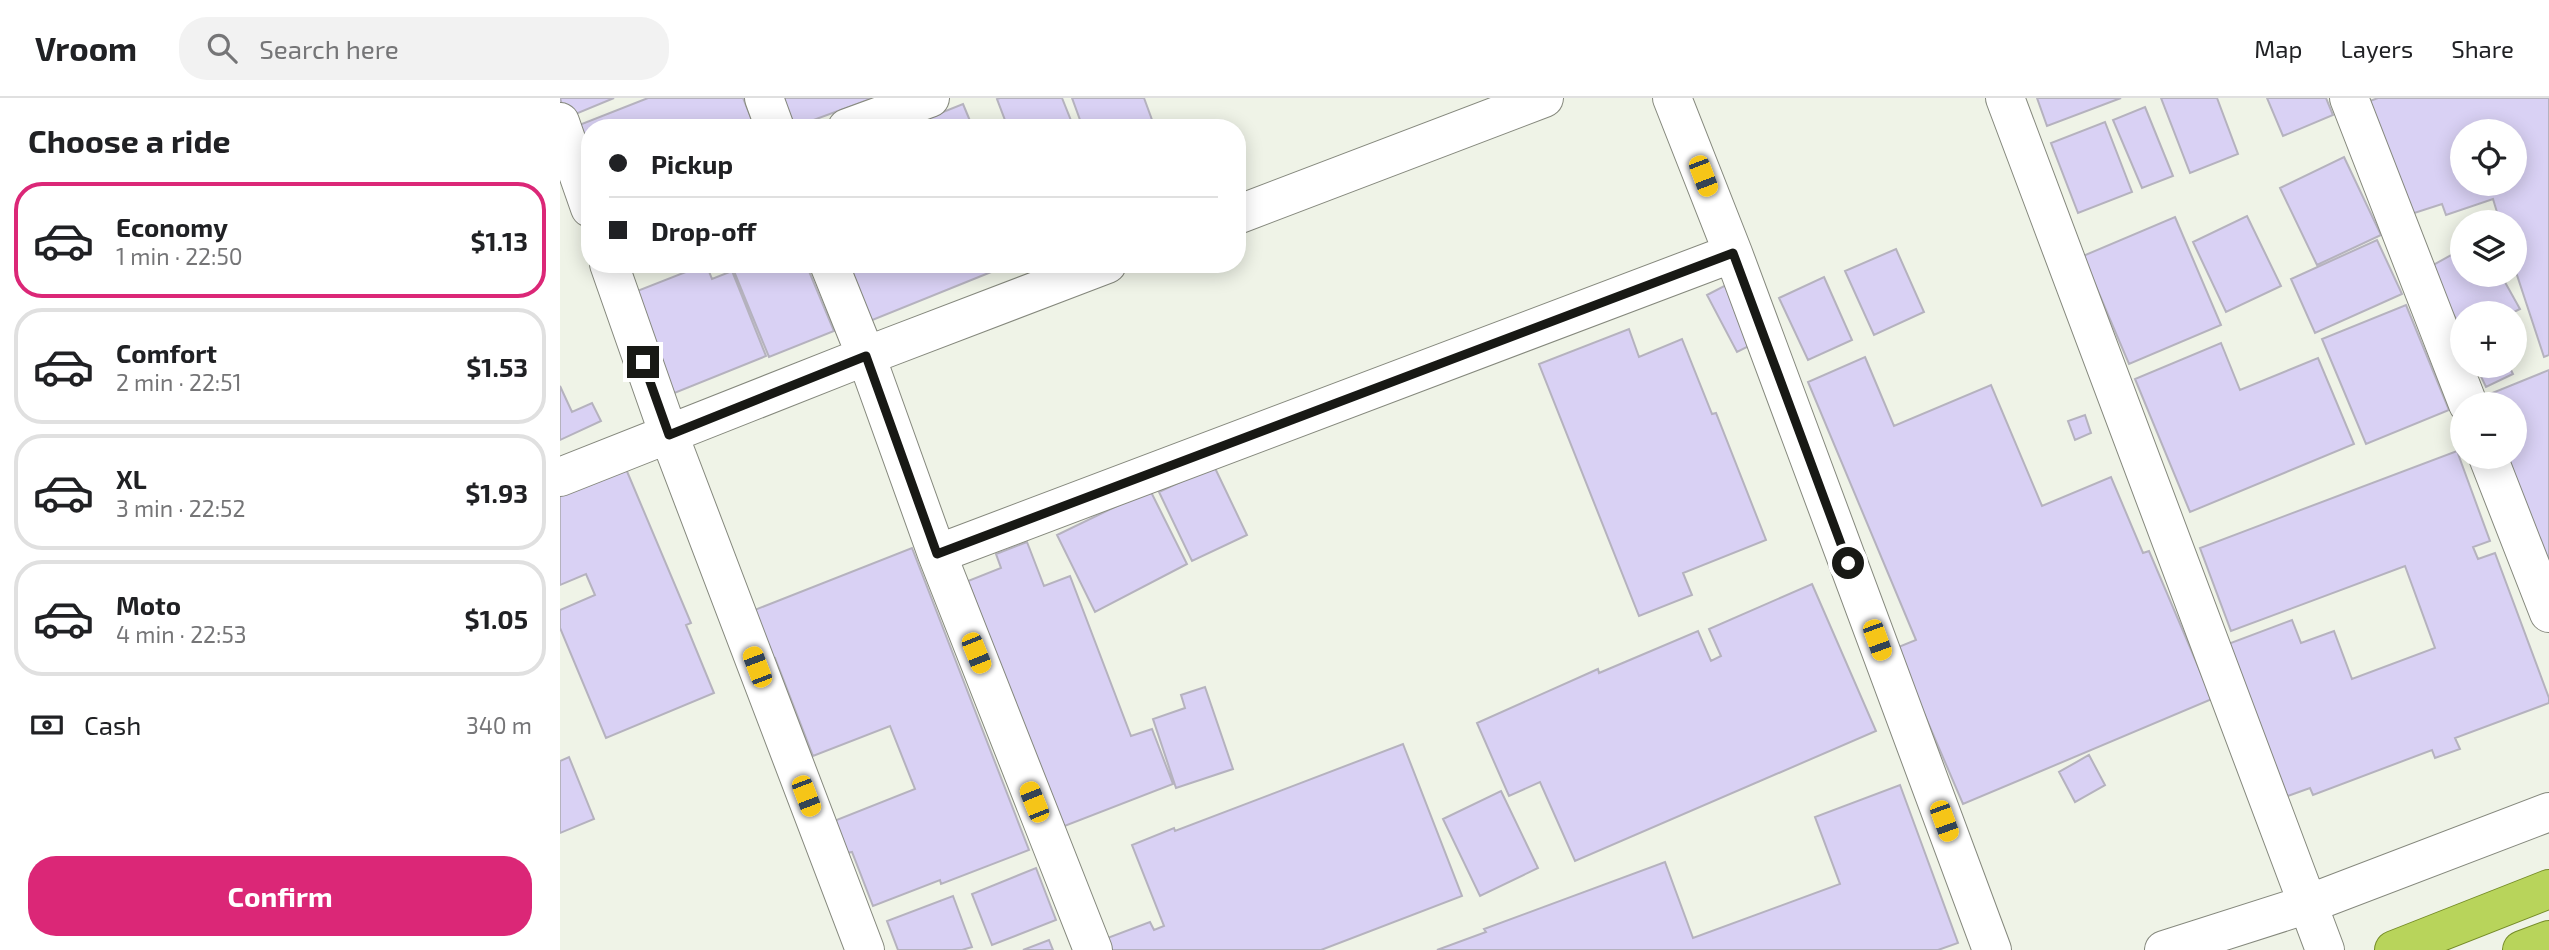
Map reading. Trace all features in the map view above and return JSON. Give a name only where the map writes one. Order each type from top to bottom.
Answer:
[{"type":"highway","points":[[2394,950],[2549,889]]},
{"type":"highway","points":[[2522,950],[2549,940]]},
{"type":"street","points":[[764,98],[772,119]]},
{"type":"street","points":[[872,119],[930,98]]},
{"type":"street","points":[[1246,212],[1544,98]]},
{"type":"street","points":[[1672,98],[1733,253],[1992,950]]},
{"type":"street","points":[[2005,98],[2325,950]]},
{"type":"street","points":[[2349,98],[2463,392]]},
{"type":"street","points":[[560,122],[581,182]]},
{"type":"street","points":[[937,554],[1733,253]]},
{"type":"street","points":[[613,273],[669,435],[865,950]]},
{"type":"street","points":[[833,273],[866,356],[937,554],[1093,950]]},
{"type":"street","points":[[560,477],[1083,273]]},
{"type":"street","points":[[2493,469],[2549,613]]},
{"type":"street","points":[[2164,950],[2308,904],[2549,812]]},
{"type":"building","points":[[560,98],[614,98],[566,118]]},
{"type":"building","points":[[648,98],[743,98],[751,119],[594,119]]},
{"type":"building","points":[[778,98],[873,98],[816,119],[788,119]]},
{"type":"building","points":[[1062,98],[1070,119],[1005,119],[997,99]]},
{"type":"building","points":[[1072,98],[1144,98],[1152,119],[1080,119]]},
{"type":"building","points":[[2037,98],[2121,98],[2047,126]]},
{"type":"building","points":[[2161,98],[2217,98],[2238,154],[2190,173]]},
{"type":"building","points":[[2267,98],[2326,98],[2333,115],[2283,136]]},
{"type":"building","points":[[2378,98],[2549,98],[2549,355],[2544,357],[2521,287],[2527,287],[2527,210],[2496,210],[2493,199],[2461,210],[2450,210],[2450,214],[2446,215],[2442,204],[2405,216],[2367,102]]},
{"type":"building","points":[[963,104],[969,119],[926,119]]},
{"type":"building","points":[[2145,107],[2173,176],[2142,188],[2113,120]]},
{"type":"building","points":[[2105,122],[2132,192],[2078,213],[2051,143]]},
{"type":"building","points":[[581,124],[581,158],[569,129]]},
{"type":"building","points":[[2344,157],[2381,235],[2317,265],[2280,188]]},
{"type":"building","points":[[2247,216],[2281,286],[2226,312],[2193,242]]},
{"type":"building","points":[[2175,217],[2221,325],[2129,364],[2083,256]]},
{"type":"building","points":[[2377,240],[2402,294],[2315,333],[2291,279]]},
{"type":"building","points":[[1896,249],[1924,312],[1874,335],[1845,271]]},
{"type":"building","points":[[2450,256],[2450,287],[2508,287],[2516,301],[2450,301],[2450,308],[2428,268]]},
{"type":"building","points":[[683,273],[710,273],[712,279],[733,273],[766,356],[667,396],[627,295]]},
{"type":"building","points":[[735,273],[810,273],[834,331],[769,357]]},
{"type":"building","points":[[845,273],[989,273],[865,323]]},
{"type":"building","points":[[1824,277],[1852,340],[1808,360],[1779,298]]},
{"type":"building","points":[[1728,284],[1757,342],[1737,352],[1707,295]]},
{"type":"building","points":[[2406,305],[2449,410],[2366,444],[2322,339]]},
{"type":"building","points":[[1629,329],[1639,357],[1682,339],[1712,414],[1716,413],[1766,540],[1683,573],[1692,595],[1639,616],[1539,364]]},
{"type":"building","points":[[2221,343],[2240,390],[2318,358],[2354,444],[2190,512],[2135,379]]},
{"type":"building","points":[[1865,357],[1894,426],[1991,385],[2042,506],[2111,477],[2143,553],[2149,551],[2212,699],[1963,804],[1896,648],[1916,640],[1808,382]]},
{"type":"building","points":[[2549,370],[2549,580],[2503,469],[2527,469],[2527,392],[2495,392]]},
{"type":"building","points":[[2482,378],[2505,378],[2486,387]]},
{"type":"building","points":[[560,386],[572,412],[592,403],[601,421],[560,440]]},
{"type":"building","points":[[2085,415],[2091,433],[2075,440],[2068,421]]},
{"type":"building","points":[[2450,454],[2450,469],[2464,469],[2490,541],[2473,547],[2478,559],[2495,553],[2549,703],[2455,738],[2460,749],[2435,758],[2432,750],[2313,795],[2310,788],[2285,797],[2228,644],[2292,620],[2301,643],[2334,631],[2352,679],[2435,648],[2405,566],[2231,631],[2200,548]]},
{"type":"building","points":[[1214,466],[1247,535],[1192,561],[1159,492]]},
{"type":"building","points":[[626,469],[691,623],[686,625],[714,693],[606,738],[560,628],[560,610],[595,595],[586,574],[560,585],[560,496]]},
{"type":"building","points":[[1150,490],[1187,564],[1095,612],[1057,535]]},
{"type":"building","points":[[1027,542],[1044,586],[1070,576],[1131,736],[1152,729],[1173,784],[1062,827],[968,581],[1001,568],[996,554]]},
{"type":"building","points":[[912,548],[1029,850],[941,884],[940,880],[873,906],[852,852],[847,853],[834,821],[915,789],[890,726],[813,756],[775,658],[770,660],[752,611]]},
{"type":"building","points":[[1812,584],[1876,731],[1575,861],[1540,782],[1509,796],[1477,723],[1598,669],[1599,673],[1698,631],[1711,661],[1721,656],[1709,629]]},
{"type":"building","points":[[1205,687],[1233,769],[1176,788],[1153,719],[1185,708],[1181,695]]},
{"type":"building","points":[[1403,744],[1462,896],[1321,950],[1106,950],[1102,940],[1150,922],[1154,930],[1164,926],[1132,845]]},
{"type":"building","points":[[2089,755],[2105,785],[2075,802],[2059,772]]},
{"type":"building","points":[[569,757],[594,819],[560,833],[560,761]]},
{"type":"building","points":[[1900,785],[1958,943],[1938,950],[1437,950],[1486,932],[1484,929],[1665,862],[1693,938],[1840,884],[1815,817]]},
{"type":"building","points":[[1501,791],[1538,868],[1480,896],[1443,819]]},
{"type":"building","points":[[1036,868],[1056,920],[992,945],[972,894]]},
{"type":"building","points":[[953,896],[972,947],[962,950],[898,950],[887,921]]},
{"type":"building","points":[[1049,940],[1053,950],[1023,950]]},
{"type":"route","points":[[643,362],[669,435],[866,356],[937,554],[1733,253],[1848,563]]}]
